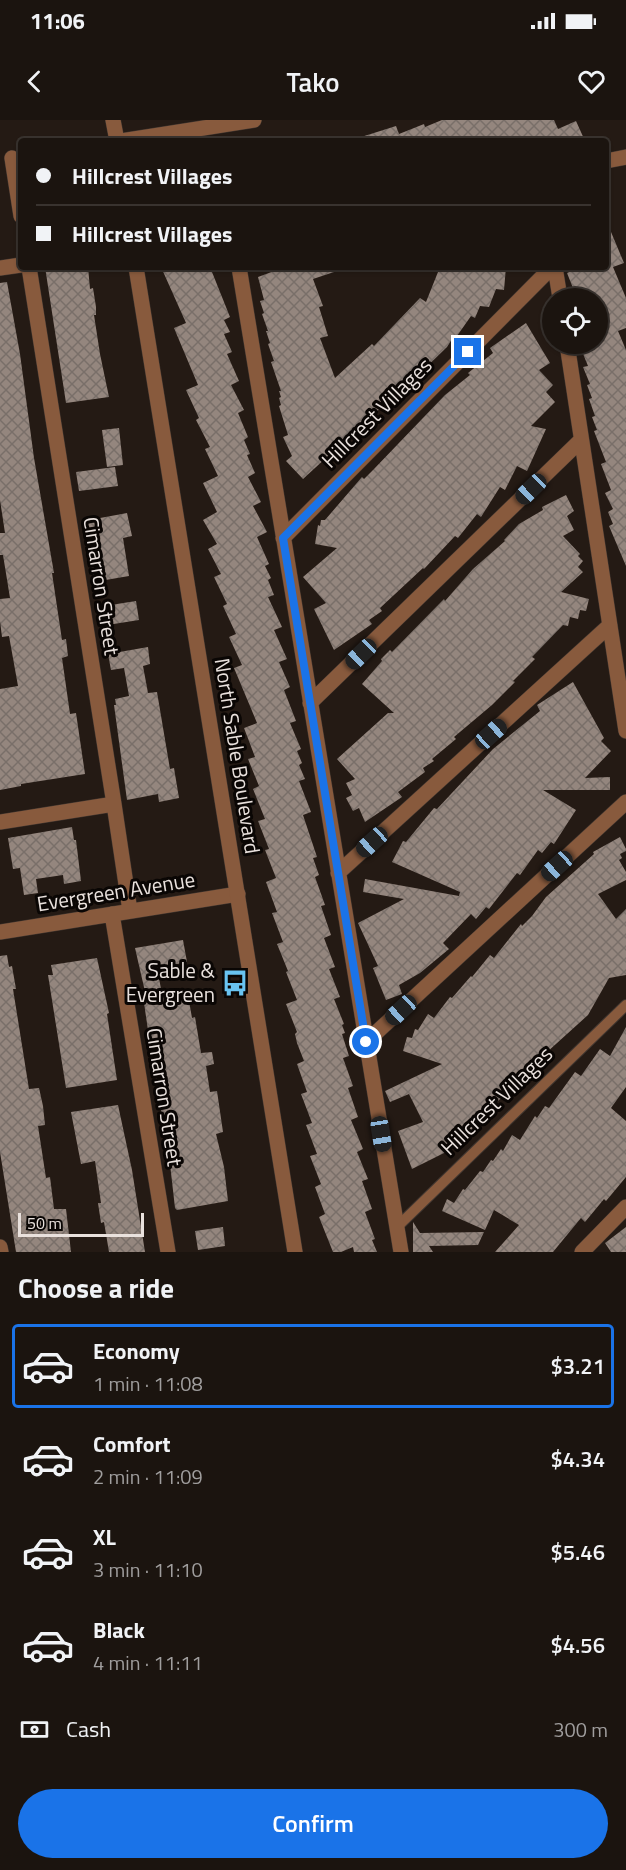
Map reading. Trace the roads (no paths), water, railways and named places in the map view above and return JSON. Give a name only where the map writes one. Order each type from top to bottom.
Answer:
[{"type":"street","points":[[113,120],[116,138]]},
{"type":"street","points":[[140,138],[254,120]]},
{"type":"street","points":[[609,160],[626,157]]},
{"type":"street","points":[[11,158],[18,199]]},
{"type":"street","points":[[0,268],[18,265]]},
{"type":"street","name":"Cimarron Street","points":[[29,270],[130,911]]},
{"type":"street","name":"North Sable Boulevard","points":[[136,270],[294,1252]]},
{"type":"street","points":[[238,270],[401,1252]]},
{"type":"street","name":"Hillcrest Villages","points":[[283,538],[551,270]]},
{"type":"street","name":"Hillcrest Villages","points":[[555,270],[558,288]]},
{"type":"street","points":[[569,354],[626,731]]},
{"type":"street","points":[[310,703],[582,440]]},
{"type":"street","points":[[338,873],[610,626]]},
{"type":"street","points":[[366,1042],[626,802]]},
{"type":"street","points":[[0,822],[114,804]]},
{"type":"street","name":"Evergreen Avenue","points":[[0,932],[238,894]]},
{"type":"street","name":"Cimarron Street","points":[[112,914],[168,1252]]},
{"type":"street","points":[[582,1252],[626,1207]]},
{"type":"street","points":[[0,1247],[1,1252]]},
{"type":"lane","name":"Hillcrest Villages","points":[[397,1227],[626,1005]]},
{"type":"place","name":"Sable & Evergreen","points":[[235,983]]}]
